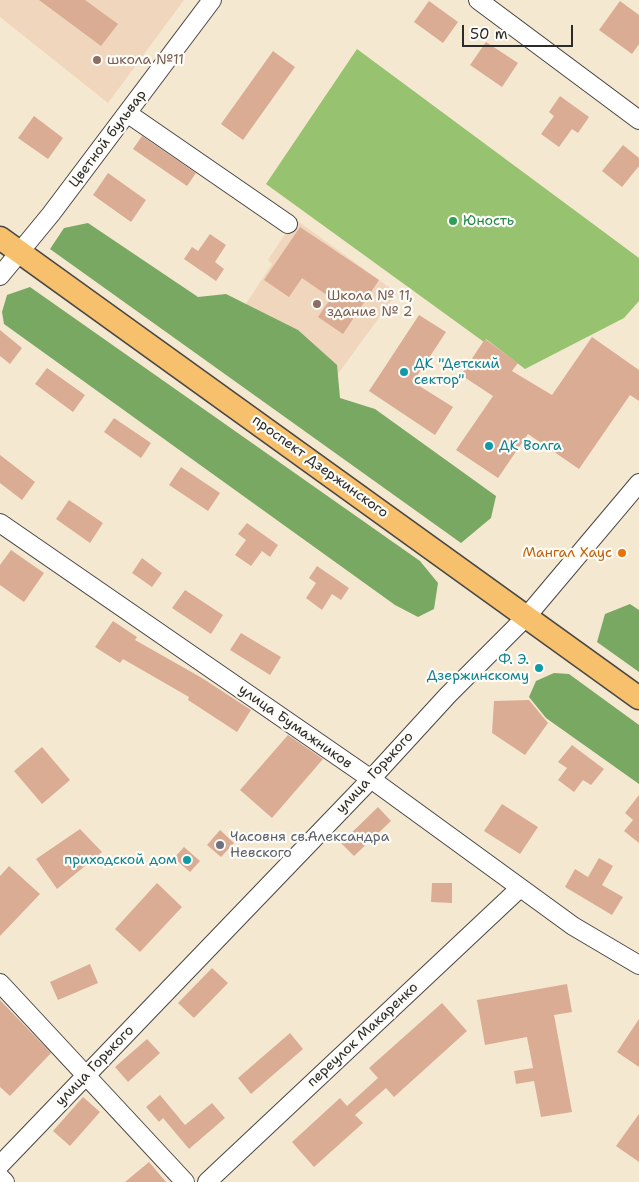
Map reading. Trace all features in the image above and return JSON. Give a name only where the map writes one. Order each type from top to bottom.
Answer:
[{"type":"main road","name":"проспект Дзержинского","points":[[0,238],[639,698]]},
{"type":"street","name":"Цветной бульвар","points":[[0,276],[51,214],[212,0]]},
{"type":"street","points":[[478,0],[639,120]]},
{"type":"street","points":[[127,113],[288,224]]},
{"type":"street","name":"улица Горького","points":[[0,1165],[371,779],[448,695],[527,616],[639,483]]},
{"type":"street","name":"улица Бумажников","points":[[0,523],[371,779],[573,926],[639,965]]},
{"type":"street","name":"переулок Макаренко","points":[[207,1182],[520,888]]},
{"type":"street","points":[[0,983],[185,1182]]},
{"type":"street","points":[[0,1177],[5,1182]]},
{"type":"shaded area","name":"школа №11","points":[[0,0],[184,0],[108,103],[0,17]]},
{"type":"shaded area","name":"Школа № 11, здание № 2","points":[[295,219],[397,293],[332,382],[238,316],[272,264],[268,260]]},
{"type":"green space","name":"Юность","points":[[357,49],[639,258],[639,301],[624,318],[525,369],[486,339],[484,342],[266,184]]},
{"type":"green space","points":[[88,223],[198,297],[226,294],[298,330],[337,365],[340,398],[375,409],[496,496],[491,518],[461,543],[50,249],[64,228]]},
{"type":"green space","points":[[30,287],[420,561],[438,583],[434,609],[418,617],[395,605],[4,324],[2,312],[7,295]]},
{"type":"green space","points":[[630,604],[639,610],[639,672],[597,642],[605,614]]},
{"type":"green space","points":[[554,673],[569,674],[639,725],[639,784],[546,718],[529,697],[536,681]]},
{"type":"building","points":[[39,0],[85,0],[118,24],[101,46]]},
{"type":"building","points":[[429,1],[458,22],[443,43],[414,22]]},
{"type":"building","points":[[620,1],[639,15],[639,44],[632,54],[599,30]]},
{"type":"building","points":[[486,42],[518,63],[502,87],[470,65]]},
{"type":"building","points":[[273,51],[295,67],[243,140],[221,124]]},
{"type":"building","points":[[560,96],[589,117],[578,133],[572,129],[559,147],[541,134],[554,116],[549,112]]},
{"type":"building","points":[[34,116],[63,138],[48,159],[18,138]]},
{"type":"building","points":[[142,136],[196,173],[187,186],[133,149]]},
{"type":"building","points":[[623,145],[639,158],[639,166],[622,187],[602,171]]},
{"type":"building","points":[[108,173],[146,200],[131,222],[93,195]]},
{"type":"building","points":[[300,227],[379,280],[343,334],[318,317],[331,298],[302,278],[289,297],[264,280]]},
{"type":"building","points":[[210,234],[226,245],[215,262],[224,269],[216,281],[184,259],[192,247],[198,251]]},
{"type":"building","points":[[419,315],[446,332],[413,382],[453,407],[435,435],[369,391]]},
{"type":"building","points":[[0,330],[22,348],[10,364],[0,356]]},
{"type":"building","points":[[592,337],[639,370],[639,401],[630,395],[579,469],[528,434],[498,478],[456,450],[493,396],[461,375],[485,339],[518,363],[512,371],[552,395]]},
{"type":"building","points":[[47,368],[85,395],[73,412],[35,384]]},
{"type":"building","points":[[114,418],[151,443],[141,458],[104,432]]},
{"type":"building","points":[[0,455],[35,482],[22,500],[0,483]]},
{"type":"building","points":[[181,467],[220,493],[208,511],[169,485]]},
{"type":"building","points":[[69,500],[103,523],[90,543],[56,519]]},
{"type":"building","points":[[247,523],[278,545],[270,557],[262,551],[251,566],[235,555],[246,540],[238,534]]},
{"type":"building","points":[[11,550],[44,573],[24,602],[0,585],[0,565]]},
{"type":"building","points":[[142,558],[162,573],[152,587],[132,573]]},
{"type":"building","points":[[317,566],[349,588],[341,600],[332,594],[322,610],[306,598],[316,583],[309,578]]},
{"type":"building","points":[[185,590],[223,615],[211,634],[172,608]]},
{"type":"building","points":[[113,621],[137,637],[135,640],[202,678],[251,710],[237,732],[188,700],[189,697],[123,659],[120,663],[95,647]]},
{"type":"building","points":[[241,633],[281,657],[270,675],[230,650]]},
{"type":"building","points":[[529,700],[548,723],[525,755],[492,733],[494,701]]},
{"type":"building","points":[[288,735],[323,759],[272,818],[240,790]]},
{"type":"building","points":[[572,745],[604,769],[591,785],[583,780],[574,792],[558,780],[567,768],[558,762]]},
{"type":"building","points":[[42,747],[70,780],[42,804],[14,771]]},
{"type":"building","points":[[639,795],[639,843],[624,831],[633,820],[625,813]]},
{"type":"building","points":[[502,804],[538,827],[520,854],[484,831]]},
{"type":"building","points":[[378,807],[391,821],[354,856],[341,843]]},
{"type":"building","points":[[80,829],[102,852],[57,889],[36,859]]},
{"type":"building","points":[[220,830],[234,843],[221,857],[207,845]]},
{"type":"building","name":"приходской дом","points":[[184,847],[200,861],[190,872],[174,858]]},
{"type":"building","points":[[599,858],[613,866],[602,885],[623,897],[612,915],[565,887],[575,869],[588,877]]},
{"type":"building","points":[[9,866],[40,894],[0,936],[0,876]]},
{"type":"building","points":[[157,883],[182,907],[140,952],[115,929]]},
{"type":"building","points":[[432,883],[452,883],[452,903],[431,902]]},
{"type":"building","points":[[90,964],[98,983],[58,1000],[50,982]]},
{"type":"building","points":[[212,968],[228,983],[194,1018],[178,1003]]},
{"type":"building","points":[[567,984],[572,1012],[554,1015],[572,1112],[541,1117],[534,1081],[516,1084],[514,1071],[533,1068],[527,1037],[485,1045],[477,1000]]},
{"type":"building","points":[[0,1000],[51,1053],[10,1096],[0,1087]]},
{"type":"building","points":[[442,1003],[467,1031],[394,1097],[386,1088],[355,1115],[363,1123],[314,1167],[292,1142],[340,1098],[347,1106],[378,1078],[369,1068]]},
{"type":"building","points":[[639,1019],[639,1067],[617,1052]]},
{"type":"building","points":[[290,1033],[303,1049],[251,1094],[238,1078]]},
{"type":"building","points":[[147,1039],[160,1053],[128,1082],[115,1067]]},
{"type":"building","points":[[160,1095],[185,1125],[212,1103],[225,1118],[189,1149],[163,1118],[159,1122],[146,1107]]},
{"type":"building","points":[[83,1097],[100,1112],[70,1146],[53,1131]]},
{"type":"building","points":[[639,1114],[639,1162],[616,1146]]},
{"type":"building","points":[[149,1162],[166,1182],[125,1182]]},
{"type":"place","name":"школа №11","points":[[97,60]]},
{"type":"place","name":"Юность","points":[[453,221]]},
{"type":"place","name":"Школа № 11, здание № 2","points":[[317,304]]},
{"type":"place","name":"ДК \"Детский сектор\"","points":[[404,372]]},
{"type":"place","name":"ДК Волга","points":[[489,446]]},
{"type":"place","name":"Мангал Хаус","points":[[622,553]]},
{"type":"place","name":"Ф. Э. Дзержинскому","points":[[539,668]]},
{"type":"place","name":"Часовня св.Александра Невского","points":[[220,845]]},
{"type":"place","name":"приходской дом","points":[[187,860]]}]
